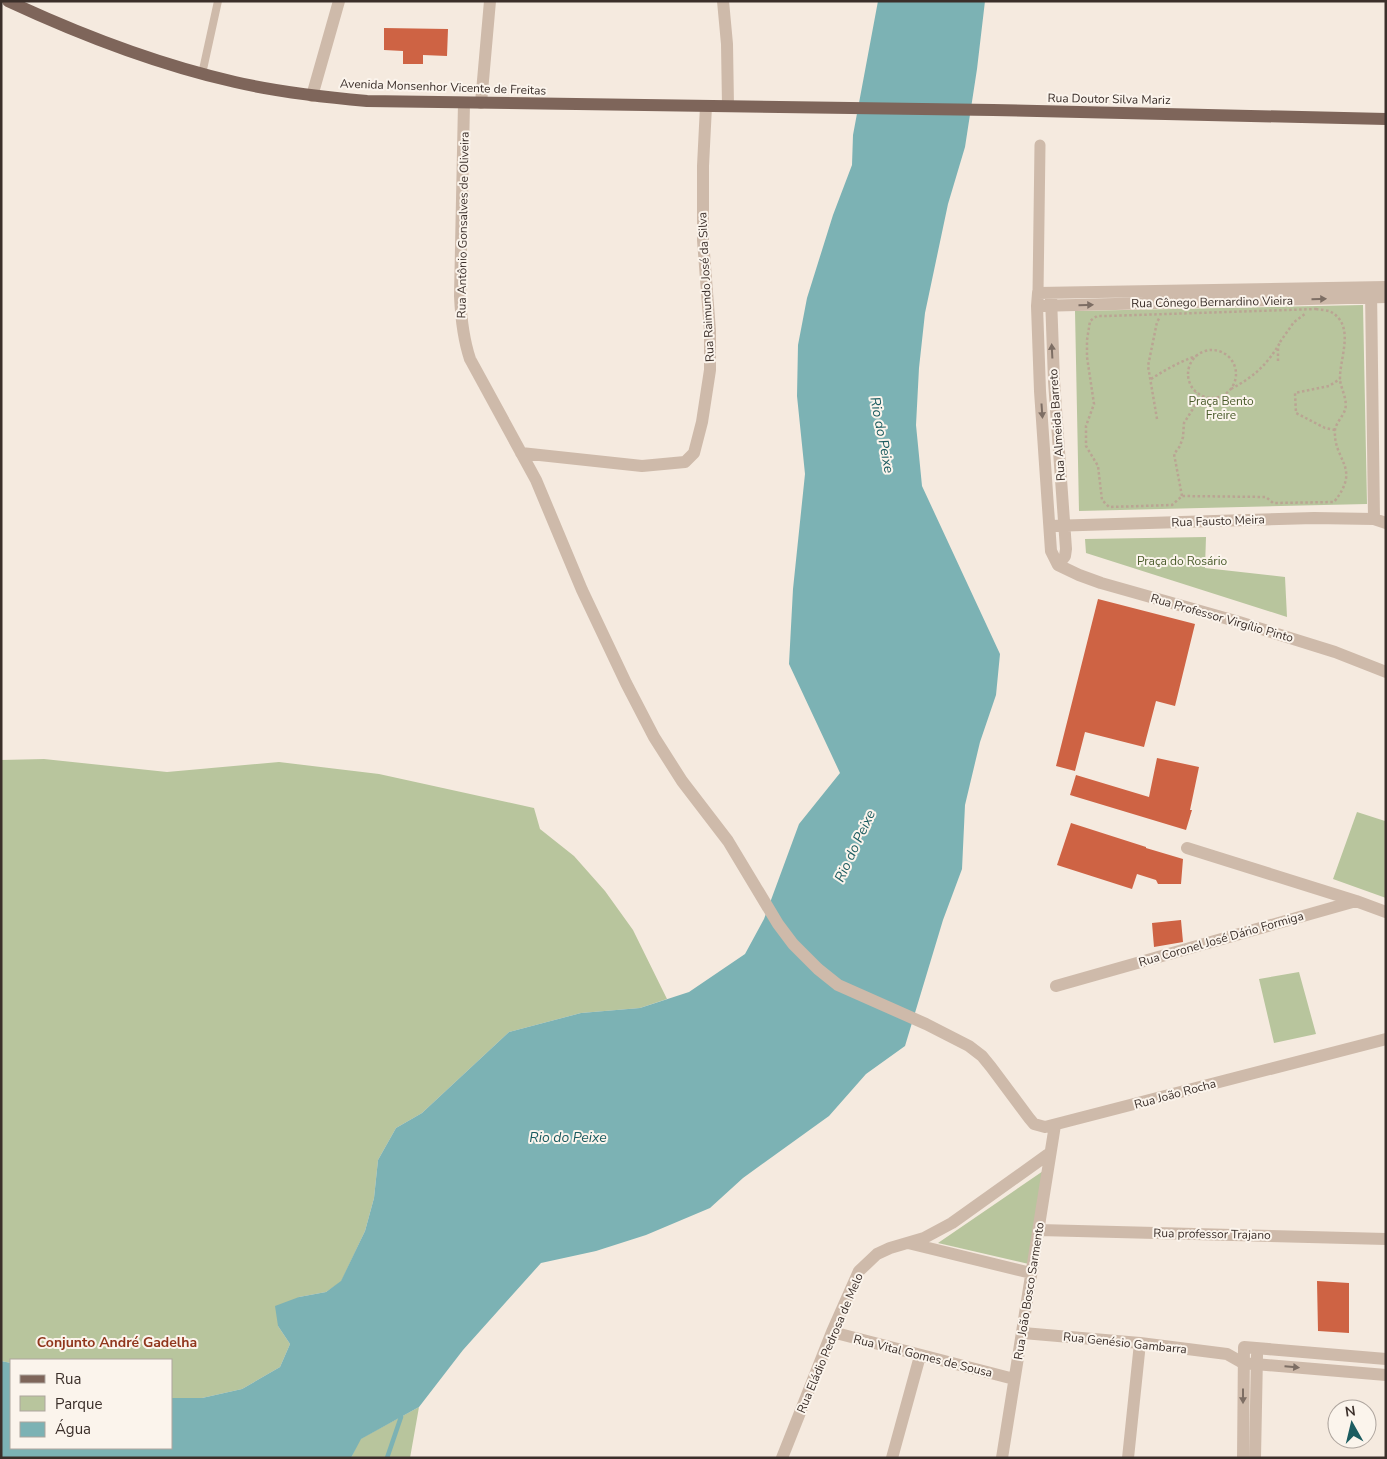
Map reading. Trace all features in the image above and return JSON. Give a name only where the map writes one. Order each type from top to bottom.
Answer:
[{"type":"main road","name":"Avenida Monsenhor Vicente de Freitas","points":[[8,1],[98,40],[165,63],[236,82],[312,96],[367,101],[832,108]]},
{"type":"main road","name":"Rua Doutor Silva Mariz","points":[[832,108],[993,110],[1040,115],[1386,119]]},
{"type":"street","points":[[312,96],[340,1]]},
{"type":"street","points":[[481,103],[490,1]]},
{"type":"street","points":[[723,1],[727,44],[728,106]]},
{"type":"street","name":"Rua Antônio Gonsalves de Oliveira","points":[[464,103],[460,296],[462,331],[465,345],[475,371],[547,504],[582,590],[654,737],[682,781],[728,841],[778,924],[793,944],[818,969],[838,985],[969,1046],[982,1056],[991,1067]]},
{"type":"street","name":"Rua Raimundo José da Silva","points":[[521,453],[642,466],[684,462],[694,454],[702,422],[710,370],[710,331],[703,240],[702,166],[706,106]]},
{"type":"street","points":[[1040,145],[1038,293],[1371,293],[1386,287]]},
{"type":"street","name":"Rua Almeida Barreto","points":[[1051,292],[1066,549],[1058,559]]},
{"type":"street","name":"Rua Almeida Barreto","points":[[1038,293],[1040,391],[1050,526],[1058,559]]},
{"type":"street","points":[[1371,293],[1380,427],[1380,521]]},
{"type":"street","name":"Rua Cônego Bernardino Vieira","points":[[1037,306],[1371,293],[1386,297]]},
{"type":"street","name":"Rua Fausto Meira","points":[[1050,526],[1314,518],[1380,521]]},
{"type":"street","name":"Rua Professor Virgílio Pinto","points":[[1058,559],[1069,572],[1335,652],[1386,672]]},
{"type":"street","points":[[1187,848],[1386,912]]},
{"type":"street","name":"Rua Coronel José Dário Formiga","points":[[1056,986],[1356,901]]},
{"type":"street","name":"Rua João Rocha","points":[[991,1067],[1034,1124],[1045,1127],[1386,1039]]},
{"type":"street","name":"Rua João Bosco Sarmento","points":[[1002,1458],[1055,1125]]},
{"type":"street","name":"Rua Eládio Pedrosa de Melo","points":[[782,1458],[832,1332],[859,1271],[877,1254],[924,1238],[952,1223],[1050,1153]]},
{"type":"street","name":"Rua professor Trajano","points":[[1039,1230],[1386,1239]]},
{"type":"street","points":[[908,1243],[1031,1273]]},
{"type":"street","name":"Rua Vital Gomes de Sousa","points":[[832,1332],[1014,1379]]},
{"type":"street","name":"Rua Genésio Gambarra","points":[[1023,1333],[1140,1343],[1227,1354],[1243,1363],[1386,1375]]},
{"type":"street","points":[[1128,1458],[1140,1343]]},
{"type":"street","points":[[1243,1458],[1244,1347]]},
{"type":"street","name":"Rua Genésio Gambarra","points":[[1227,1354],[1244,1347],[1386,1359]]},
{"type":"street","points":[[1255,1458],[1258,1348]]},
{"type":"street","points":[[892,1458],[920,1356]]},
{"type":"lane","points":[[202,74],[218,1]]},
{"type":"path","points":[[1198,355],[1189,366],[1189,382],[1196,392],[1203,396],[1211,398],[1223,395],[1244,382],[1266,364],[1294,322],[1311,309]]},
{"type":"path","points":[[1311,309],[1331,312],[1339,319],[1343,329],[1345,345],[1340,366],[1340,379],[1346,408],[1335,430],[1346,474],[1345,486],[1334,502],[1273,503],[1266,497],[1182,496],[1172,505],[1109,507],[1102,500],[1098,466],[1086,446],[1086,426],[1094,404],[1087,357],[1090,321],[1097,316],[1311,309]]},
{"type":"path","points":[[1157,419],[1148,366],[1157,322],[1162,314]]},
{"type":"path","points":[[1278,361],[1278,349],[1281,341]]},
{"type":"path","points":[[1151,379],[1174,365],[1205,351],[1213,350],[1228,356],[1233,363],[1236,376],[1230,390]]},
{"type":"path","points":[[1335,430],[1326,428],[1296,413],[1296,393],[1329,386],[1340,379]]},
{"type":"path","points":[[1182,496],[1174,454],[1180,446],[1183,437],[1184,423],[1196,404],[1196,392]]},
{"type":"green space","name":"Praça Bento Freire","points":[[1363,305],[1367,504],[1079,511],[1075,311]]},
{"type":"green space","name":"Praça do Rosário","points":[[1206,537],[1205,568],[1285,577],[1287,617],[1086,553],[1085,539]]},
{"type":"green space","points":[[44,759],[167,772],[279,762],[379,774],[534,808],[540,829],[574,856],[605,891],[633,930],[667,999],[640,1008],[581,1013],[509,1032],[422,1113],[396,1128],[378,1160],[374,1198],[365,1231],[341,1282],[326,1292],[299,1297],[278,1326],[290,1344],[280,1367],[242,1389],[202,1398],[172,1398],[172,1359],[10,1359],[10,1363],[1,1361],[1,760]]},
{"type":"green space","points":[[1357,812],[1386,820],[1386,898],[1333,879]]},
{"type":"green space","points":[[1299,972],[1316,1034],[1274,1043],[1259,979]]},
{"type":"green space","points":[[1046,1169],[1033,1265],[938,1243]]},
{"type":"green space","points":[[419,1407],[410,1458],[351,1458],[360,1439]]},
{"type":"water","name":"Rio do Peixe","points":[[878,1],[985,1],[965,147],[948,204],[925,313],[919,368],[916,425],[922,486],[1000,654],[996,695],[980,742],[965,805],[962,869],[943,920],[905,1046],[866,1074],[829,1116],[743,1178],[710,1208],[646,1235],[596,1251],[541,1263],[463,1350],[419,1407],[361,1439],[351,1458],[1,1458],[1,1361],[10,1363],[10,1449],[172,1449],[172,1398],[202,1398],[242,1389],[280,1367],[290,1344],[278,1326],[275,1306],[299,1297],[326,1292],[341,1281],[365,1231],[374,1198],[378,1160],[396,1128],[422,1113],[509,1032],[581,1013],[640,1008],[689,992],[745,954],[764,919],[799,824],[840,773],[789,664],[793,589],[805,474],[797,396],[798,345],[807,298],[833,215],[852,165],[853,135]]},
{"type":"building","points":[[384,28],[448,29],[447,56],[423,55],[423,64],[403,64],[403,51],[384,50]]},
{"type":"building","points":[[1098,599],[1195,624],[1175,706],[1156,701],[1144,747],[1085,732],[1075,771],[1056,766]]},
{"type":"building","points":[[1157,758],[1199,767],[1190,810],[1192,810],[1186,830],[1070,795],[1076,775],[1149,797]]},
{"type":"building","points":[[1071,823],[1183,859],[1181,884],[1158,884],[1156,880],[1137,874],[1132,889],[1057,865]]},
{"type":"building","points":[[1181,920],[1183,942],[1154,947],[1152,923]]},
{"type":"building","points":[[1317,1281],[1349,1283],[1349,1333],[1318,1331]]},
{"type":"waterway","points":[[387,1458],[401,1417]]},
{"type":"district","name":"Conjunto André Gadelha","points":[[117,1342]]}]
